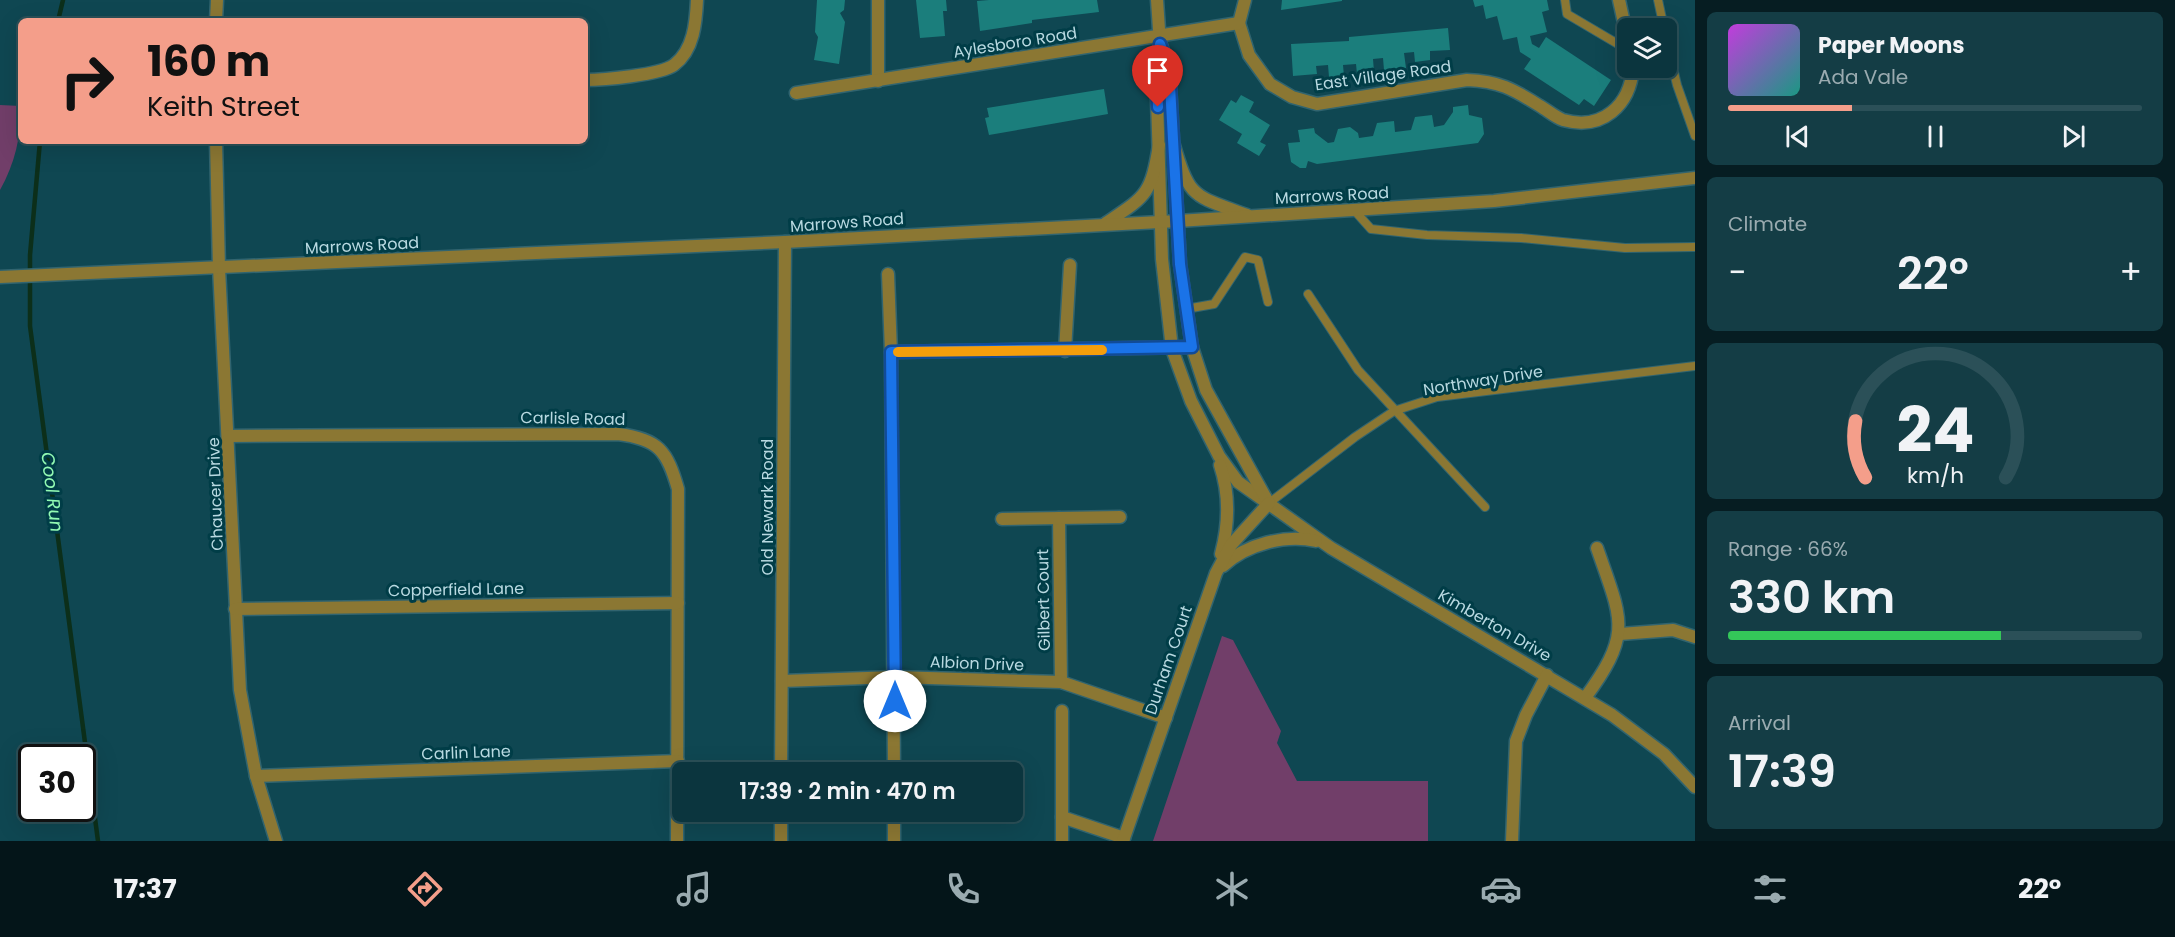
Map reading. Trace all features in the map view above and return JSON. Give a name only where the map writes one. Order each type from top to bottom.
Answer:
[{"type":"street","points":[[216,18],[217,0]]},
{"type":"street","points":[[588,81],[660,70],[674,65],[690,42],[696,27],[696,0]]},
{"type":"street","points":[[878,0],[878,81]]},
{"type":"street","points":[[1104,225],[1140,201],[1148,191],[1154,177],[1159,146],[1156,68],[1160,40],[1157,0]]},
{"type":"street","points":[[1239,23],[1245,0]]},
{"type":"street","points":[[1619,0],[1623,18]]},
{"type":"street","name":"Aylesboro Road","points":[[796,93],[1160,40],[1239,23]]},
{"type":"street","name":"East Village Road","points":[[1239,23],[1250,55],[1270,84],[1292,97],[1317,104],[1467,80],[1491,80],[1516,91],[1563,120],[1587,121],[1612,113],[1626,98],[1632,78]]},
{"type":"street","points":[[1160,40],[1169,68],[1173,142],[1184,178],[1195,194],[1251,216]]},
{"type":"street","name":"Kimberton Drive","points":[[1173,142],[1186,309],[1192,347],[1206,390],[1269,503]]},
{"type":"street","name":"Chaucer Drive","points":[[216,144],[219,268],[240,690],[256,776],[276,841]]},
{"type":"street","name":"Kimberton Drive","points":[[1159,146],[1161,222],[1172,350],[1191,401],[1228,472],[1323,543],[1547,675],[1635,730],[1694,782]]},
{"type":"street","name":"Marrows Road","points":[[0,277],[45,277],[785,242],[1161,222],[1494,201],[1695,178]]},
{"type":"street","name":"Old Newark Road","points":[[781,762],[785,242]]},
{"type":"street","points":[[1065,351],[1070,265]]},
{"type":"street","points":[[888,274],[891,352],[894,762]]},
{"type":"street","points":[[891,352],[1172,350],[1192,347]]},
{"type":"street","name":"Carlisle Road","points":[[229,436],[618,434],[639,436],[654,445],[669,460],[678,489],[677,841]]},
{"type":"street","points":[[1213,445],[1228,496],[1225,540],[1216,573]]},
{"type":"street","name":"Durham Court","points":[[1124,840],[1216,573],[1231,544],[1269,503]]},
{"type":"street","points":[[1002,519],[1120,517]]},
{"type":"street","name":"Gilbert Court","points":[[1059,518],[1060,682]]},
{"type":"street","points":[[1216,573],[1241,552],[1256,546],[1304,538],[1323,543]]},
{"type":"street","points":[[1585,698],[1603,675],[1620,634],[1616,602],[1597,549]]},
{"type":"street","name":"Copperfield Lane","points":[[235,609],[678,603]]},
{"type":"street","points":[[1620,634],[1673,630],[1695,637]]},
{"type":"street","points":[[1512,841],[1516,741],[1526,715],[1547,675]]},
{"type":"street","name":"Albion Drive","points":[[782,681],[895,678],[1060,682],[1166,718]]},
{"type":"street","points":[[1062,711],[1062,841]]},
{"type":"street","name":"Carlin Lane","points":[[256,776],[678,761]]},
{"type":"street","points":[[1062,817],[1124,840]]},
{"type":"street","points":[[781,822],[781,841]]},
{"type":"street","points":[[894,822],[894,841]]},
{"type":"lane","points":[[1565,0],[1567,14],[1617,44]]},
{"type":"lane","points":[[1658,0],[1662,18]]},
{"type":"lane","points":[[1675,78],[1695,136]]},
{"type":"lane","points":[[1354,210],[1371,229],[1426,235],[1521,238],[1625,248],[1695,247]]},
{"type":"lane","points":[[1186,309],[1214,304],[1245,256],[1258,260],[1268,302]]},
{"type":"lane","points":[[1308,294],[1358,370],[1485,507]]},
{"type":"lane","name":"Northway Drive","points":[[1269,503],[1355,437],[1394,411],[1437,397],[1695,366]]},
{"type":"shaded area","points":[[0,105],[18,106],[16,150],[10,170],[0,190]]},
{"type":"shaded area","points":[[1222,636],[1233,640],[1281,731],[1277,743],[1297,781],[1428,781],[1428,841],[1153,841]]},
{"type":"building","points":[[817,0],[845,0],[844,10],[840,13],[845,22],[839,64],[814,60],[818,37],[815,32]]},
{"type":"building","points":[[916,0],[946,0],[947,11],[943,11],[945,36],[920,38]]},
{"type":"building","points":[[1097,0],[1099,12],[1032,20],[1032,23],[980,31],[977,1]]},
{"type":"building","points":[[1282,0],[1342,0],[1342,1],[1281,10]]},
{"type":"building","points":[[1473,0],[1547,0],[1549,10],[1542,12],[1547,32],[1530,36],[1532,44],[1539,48],[1546,37],[1611,80],[1594,106],[1584,99],[1579,105],[1524,69],[1531,59],[1520,52],[1517,37],[1503,40],[1497,16],[1486,19],[1483,5],[1475,7]]},
{"type":"building","points":[[1448,28],[1450,50],[1430,51],[1430,60],[1415,62],[1414,52],[1404,53],[1406,68],[1384,70],[1383,58],[1373,59],[1374,72],[1357,74],[1356,64],[1343,65],[1344,76],[1329,77],[1328,65],[1316,66],[1317,74],[1293,76],[1291,44],[1349,41],[1349,37]]},
{"type":"building","points":[[1104,89],[1108,114],[989,135],[985,118],[989,117],[987,108]]},
{"type":"building","points":[[1241,95],[1254,102],[1249,112],[1270,125],[1260,142],[1266,145],[1259,156],[1237,143],[1242,134],[1219,120],[1231,100],[1236,103]]},
{"type":"building","points":[[1468,105],[1469,115],[1482,118],[1484,134],[1478,143],[1317,164],[1308,161],[1306,168],[1300,168],[1291,162],[1288,143],[1300,142],[1298,130],[1314,128],[1315,133],[1328,143],[1334,142],[1338,129],[1350,127],[1358,133],[1359,138],[1373,136],[1377,123],[1394,121],[1395,132],[1411,130],[1415,117],[1432,115],[1434,127],[1444,125],[1453,112],[1453,107]]},
{"type":"waterway","name":"Cool Run","points":[[59,18],[63,0]]},
{"type":"waterway","name":"Cool Run","points":[[40,144],[30,255],[30,326],[98,841]]},
{"type":"slow traffic","points":[[898,352],[1102,350]]},
{"type":"route","points":[[895,701],[891,352],[1183,349],[1192,347],[1180,264],[1169,68],[1160,44],[1156,68],[1158,107]]}]
